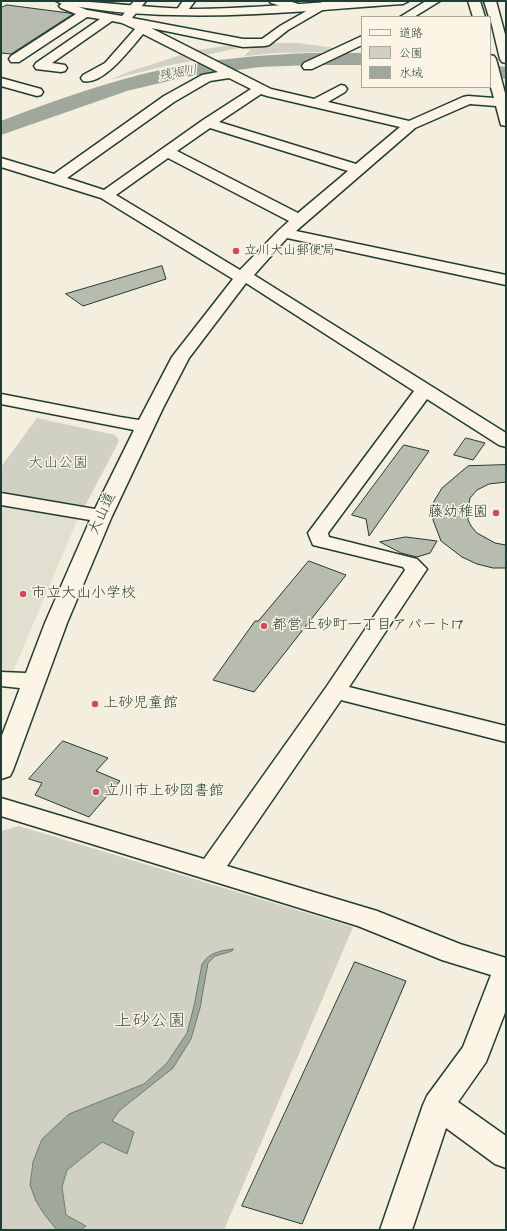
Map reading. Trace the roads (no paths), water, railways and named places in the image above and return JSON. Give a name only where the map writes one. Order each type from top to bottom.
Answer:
[{"type":"street","points":[[181,12],[189,1]]},
{"type":"street","points":[[275,1],[298,8]]},
{"type":"street","points":[[328,4],[284,28],[265,42],[243,43],[86,13],[65,6],[66,2],[136,5],[181,12],[298,8],[328,4],[403,1]]},
{"type":"street","points":[[408,16],[434,1]]},
{"type":"street","points":[[474,1],[479,16]]},
{"type":"street","points":[[490,1],[501,19],[506,59]]},
{"type":"street","points":[[125,20],[136,5]]},
{"type":"street","points":[[15,59],[86,13]]},
{"type":"street","points":[[61,68],[40,66],[111,17]]},
{"type":"street","points":[[125,20],[260,89],[410,125]]},
{"type":"street","points":[[87,78],[109,66],[142,28]]},
{"type":"street","points":[[308,66],[361,40]]},
{"type":"street","points":[[492,68],[506,122]]},
{"type":"street","points":[[56,179],[175,96],[206,78],[229,74]]},
{"type":"street","points":[[1,82],[37,92]]},
{"type":"street","points":[[1,96],[21,88]]},
{"type":"street","points":[[106,195],[208,123],[260,89]]},
{"type":"street","points":[[316,103],[341,89]]},
{"type":"street","name":"大山道","points":[[1,770],[56,623],[102,516],[181,357],[242,278],[284,233],[410,125],[468,100],[502,103]]},
{"type":"street","points":[[208,123],[357,169]]},
{"type":"street","points":[[166,152],[299,220]]},
{"type":"street","points":[[1,162],[106,195],[242,278],[250,280],[506,441]]},
{"type":"street","points":[[284,233],[506,280]]},
{"type":"street","points":[[210,870],[335,691],[416,570],[410,563],[320,541],[318,533],[425,390]]},
{"type":"street","points":[[1,398],[77,414],[146,426]]},
{"type":"street","points":[[1,499],[102,516]]},
{"type":"street","points":[[1,679],[34,681]]},
{"type":"street","points":[[335,691],[506,734]]},
{"type":"street","points":[[1,807],[367,918],[452,952],[506,969]]},
{"type":"street","points":[[396,1230],[438,1106],[475,1053],[506,973]]},
{"type":"street","points":[[438,1106],[506,1154]]},
{"type":"water","points":[[233,949],[232,951],[215,956],[208,963],[200,1008],[191,1039],[173,1068],[120,1110],[112,1121],[134,1132],[127,1154],[102,1142],[67,1170],[62,1187],[66,1215],[86,1226],[81,1230],[57,1230],[36,1201],[30,1185],[33,1162],[42,1139],[69,1114],[144,1084],[167,1063],[187,1033],[202,964],[208,957],[220,951]]},
{"type":"waterway","name":"残堀川","points":[[1,128],[80,99],[140,81],[185,71],[235,64],[286,60],[361,59]]},
{"type":"waterway","name":"残堀川","points":[[491,71],[506,73]]},
{"type":"place","name":"立川大山郵便局","points":[[236,251]]},
{"type":"place","name":"藤幼稚園","points":[[496,513]]},
{"type":"place","name":"市立大山小学校","points":[[23,594]]},
{"type":"place","name":"都営上砂町一丁目アパート17","points":[[264,626]]},
{"type":"place","name":"上砂児童館","points":[[95,704]]},
{"type":"place","name":"立川市上砂図書館","points":[[96,792]]},
{"type":"park label","name":"大山公園","points":[[58,464]]},
{"type":"park label","name":"上砂公園","points":[[150,1022]]}]
